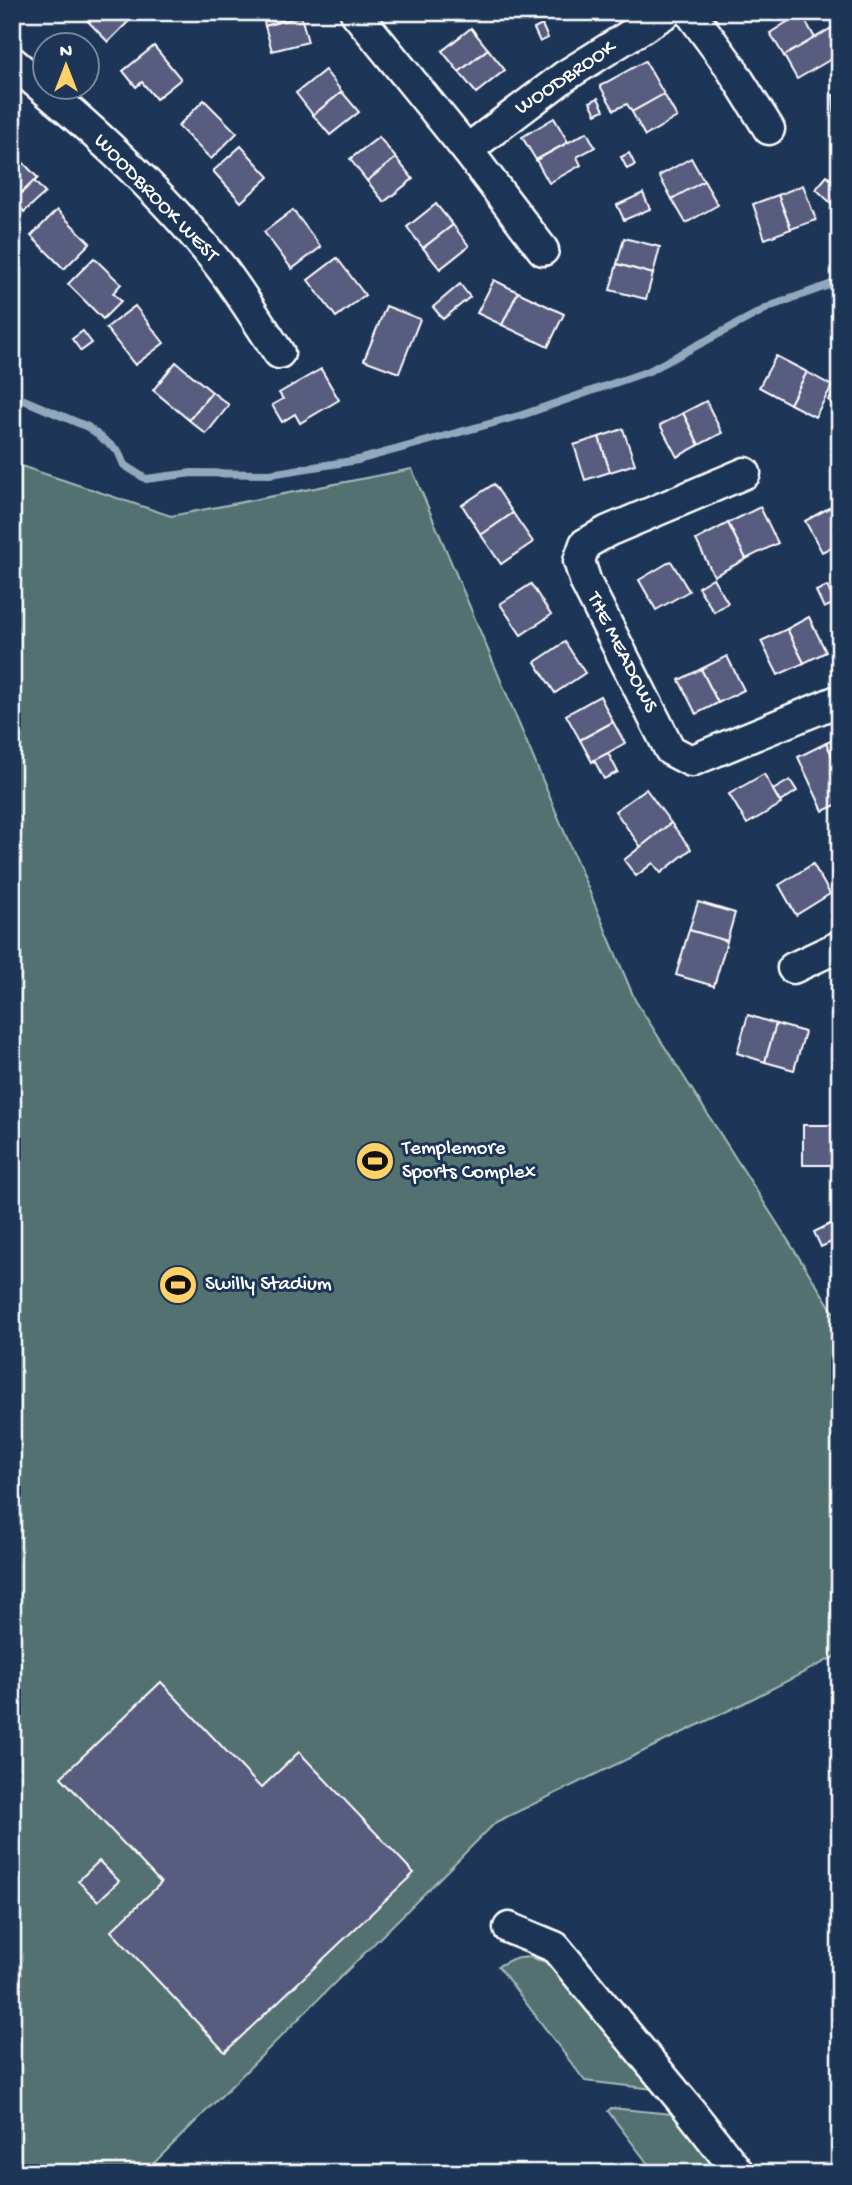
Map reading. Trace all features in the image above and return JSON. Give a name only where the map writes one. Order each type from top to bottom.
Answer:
[{"type":"street","name":"WOODBROOK","points":[[467,150],[565,76],[667,12]]},
{"type":"street","points":[[690,12],[729,65],[769,129]]},
{"type":"street","points":[[356,13],[467,150],[543,250]]},
{"type":"street","name":"WOODBROOK WEST","points":[[12,62],[57,99],[153,191],[213,257],[279,353]]},
{"type":"street","name":"THE MEADOWS","points":[[744,473],[608,531],[585,544],[579,561],[586,583],[670,750],[691,761],[840,700]]},
{"type":"street","points":[[793,968],[840,946]]},
{"type":"street","points":[[509,1928],[555,1947],[739,2173]]},
{"type":"green space","name":"Templemore Sports Complex","points":[[12,463],[171,516],[412,469],[635,1000],[840,1322],[840,1654],[496,1822],[144,2173],[12,2173]]},
{"type":"green space","points":[[529,1957],[546,1962],[559,1970],[662,2090],[585,2081],[498,1966],[512,1959]]},
{"type":"green space","points":[[611,2108],[672,2114],[722,2173],[655,2173],[608,2111]]},
{"type":"building","points":[[79,12],[130,12],[134,16],[108,42],[102,32],[98,32]]},
{"type":"building","points":[[262,12],[300,12],[301,16],[265,26]]},
{"type":"building","points":[[801,13],[815,38],[784,56],[770,33]]},
{"type":"building","points":[[301,16],[308,42],[272,51],[265,26]]},
{"type":"building","points":[[542,25],[548,38],[540,42],[534,29]]},
{"type":"building","points":[[835,26],[840,35],[840,54],[797,79],[784,56]]},
{"type":"building","points":[[471,28],[488,49],[459,72],[442,51]]},
{"type":"building","points":[[154,46],[181,79],[156,99],[142,82],[136,87],[123,71]]},
{"type":"building","points":[[488,49],[505,70],[476,93],[459,72]]},
{"type":"building","points":[[645,61],[664,94],[632,112],[627,104],[614,110],[600,86]]},
{"type":"building","points":[[325,70],[342,92],[313,115],[296,93]]},
{"type":"building","points":[[342,92],[359,112],[330,135],[313,115]]},
{"type":"building","points":[[664,94],[677,117],[645,136],[632,112]]},
{"type":"building","points":[[833,95],[840,95],[840,121],[835,122]]},
{"type":"building","points":[[598,98],[604,110],[596,114],[590,102]]},
{"type":"building","points":[[204,100],[237,133],[211,159],[178,126]]},
{"type":"building","points":[[554,118],[568,142],[536,160],[522,137]]},
{"type":"building","points":[[587,132],[595,147],[577,157],[581,165],[549,183],[536,160]]},
{"type":"building","points":[[379,137],[396,158],[367,181],[350,159]]},
{"type":"building","points":[[241,146],[269,177],[241,202],[213,171]]},
{"type":"building","points":[[12,151],[38,178],[12,202]]},
{"type":"building","points":[[629,153],[635,165],[627,169],[621,157]]},
{"type":"building","points":[[396,158],[413,179],[384,202],[367,181]]},
{"type":"building","points":[[691,158],[704,181],[672,199],[659,176]]},
{"type":"building","points":[[827,176],[840,188],[840,205],[836,208],[816,189]]},
{"type":"building","points":[[34,181],[45,193],[24,212],[14,200]]},
{"type":"building","points":[[704,181],[718,205],[686,223],[672,199]]},
{"type":"building","points":[[803,185],[816,220],[791,229],[778,195]]},
{"type":"building","points":[[643,193],[650,209],[624,220],[617,205]]},
{"type":"building","points":[[778,195],[791,229],[765,239],[753,204]]},
{"type":"building","points":[[436,204],[453,225],[423,248],[407,227]]},
{"type":"building","points":[[57,210],[90,243],[64,269],[31,236]]},
{"type":"building","points":[[293,210],[321,247],[292,269],[264,232]]},
{"type":"building","points":[[453,225],[469,246],[440,269],[423,248]]},
{"type":"building","points":[[624,238],[660,247],[653,274],[617,264]]},
{"type":"building","points":[[94,258],[121,284],[113,293],[121,301],[103,319],[68,284]]},
{"type":"building","points":[[337,258],[365,295],[336,317],[308,280]]},
{"type":"building","points":[[617,264],[653,274],[646,299],[610,290]]},
{"type":"building","points":[[494,280],[518,292],[502,325],[477,313]]},
{"type":"building","points":[[460,284],[470,297],[443,319],[433,307]]},
{"type":"building","points":[[518,292],[564,314],[548,347],[502,325]]},
{"type":"building","points":[[135,306],[164,343],[135,365],[106,328]]},
{"type":"building","points":[[386,306],[420,319],[399,373],[364,360]]},
{"type":"building","points":[[83,331],[92,343],[81,351],[72,339]]},
{"type":"building","points":[[776,356],[807,372],[790,404],[759,387]]},
{"type":"building","points":[[176,362],[212,392],[189,420],[153,390]]},
{"type":"building","points":[[321,369],[339,400],[300,423],[295,414],[282,422],[272,405],[283,399],[279,393]]},
{"type":"building","points":[[807,372],[832,386],[815,417],[790,404]]},
{"type":"building","points":[[840,386],[840,410],[828,400]]},
{"type":"building","points":[[212,392],[229,405],[206,434],[189,420]]},
{"type":"building","points":[[706,401],[722,433],[699,445],[683,413]]},
{"type":"building","points":[[683,413],[699,445],[677,457],[660,425]]},
{"type":"building","points":[[623,429],[635,464],[610,472],[599,437]]},
{"type":"building","points":[[599,437],[610,472],[585,480],[574,445]]},
{"type":"building","points":[[494,484],[513,513],[481,535],[462,505]]},
{"type":"building","points":[[838,503],[840,543],[822,552],[805,521]]},
{"type":"building","points":[[760,507],[778,543],[746,559],[728,523]]},
{"type":"building","points":[[513,513],[533,542],[501,564],[481,535]]},
{"type":"building","points":[[728,523],[746,559],[714,576],[696,540]]},
{"type":"building","points":[[671,561],[689,591],[656,610],[639,580]]},
{"type":"building","points":[[713,578],[728,603],[714,612],[698,587]]},
{"type":"building","points":[[531,584],[551,615],[521,635],[500,604]]},
{"type":"building","points":[[827,586],[835,603],[824,608],[816,591]]},
{"type":"building","points":[[809,617],[826,652],[804,663],[787,629]]},
{"type":"building","points":[[787,629],[804,663],[778,675],[761,641]]},
{"type":"building","points":[[565,642],[585,673],[555,693],[535,662]]},
{"type":"building","points":[[727,656],[744,690],[718,703],[701,669]]},
{"type":"building","points":[[701,669],[718,703],[696,714],[679,680]]},
{"type":"building","points":[[600,696],[613,722],[580,740],[566,715]]},
{"type":"building","points":[[613,722],[625,743],[592,762],[580,740]]},
{"type":"building","points":[[840,737],[840,772],[826,743]]},
{"type":"building","points":[[826,743],[840,772],[840,803],[823,811],[798,757]]},
{"type":"building","points":[[608,753],[618,772],[604,779],[594,760]]},
{"type":"building","points":[[764,774],[781,804],[747,824],[729,794]]},
{"type":"building","points":[[790,780],[797,791],[780,802],[773,790]]},
{"type":"building","points":[[646,789],[671,823],[641,847],[615,811]]},
{"type":"building","points":[[671,823],[691,849],[661,873],[653,863],[636,876],[624,860]]},
{"type":"building","points":[[813,864],[830,894],[796,915],[779,885]]},
{"type":"building","points":[[698,902],[735,913],[727,941],[689,930]]},
{"type":"building","points":[[689,930],[727,941],[714,986],[676,975]]},
{"type":"building","points":[[748,1015],[776,1024],[765,1062],[737,1053]]},
{"type":"building","points":[[776,1024],[805,1032],[794,1070],[765,1062]]},
{"type":"building","points":[[803,1125],[838,1125],[838,1165],[803,1165]]},
{"type":"building","points":[[840,1219],[840,1238],[821,1247],[814,1232]]},
{"type":"building","points":[[161,1682],[261,1788],[299,1752],[414,1873],[225,2052],[111,1931],[161,1883],[61,1777]]},
{"type":"building","points":[[99,1861],[119,1881],[98,1901],[78,1881]]},
{"type":"waterway","points":[[12,395],[88,427],[118,451],[124,465],[146,479],[192,473],[270,474],[358,460],[522,415],[649,371],[771,306],[840,281]]},
{"type":"place","name":"Templemore Sports Complex","points":[[375,1161]]},
{"type":"place","name":"Swilly Stadium","points":[[178,1285]]}]
